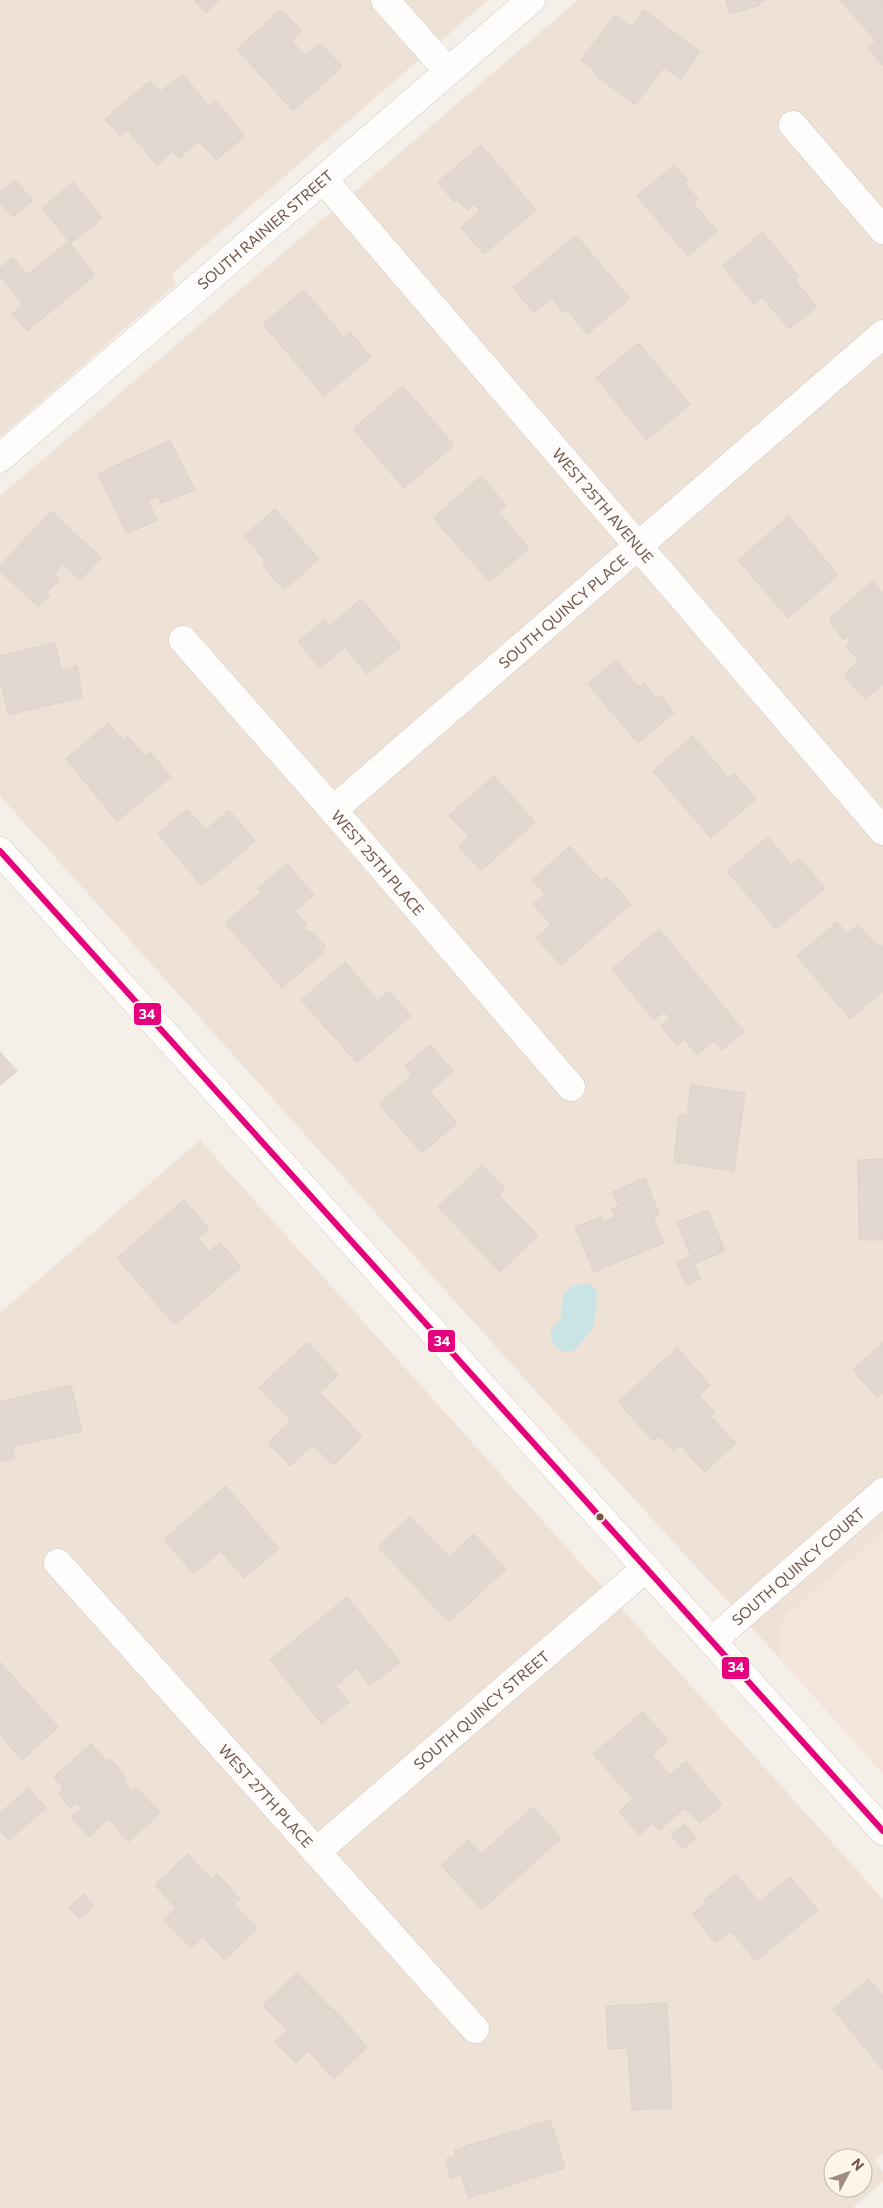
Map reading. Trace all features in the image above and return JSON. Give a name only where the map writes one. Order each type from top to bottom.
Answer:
[{"type":"street","points":[[385,0],[448,71]]},
{"type":"street","name":"SOUTH RAINIER STREET","points":[[0,458],[531,0]]},
{"type":"street","points":[[793,125],[883,230]]},
{"type":"street","name":"WEST 25TH AVENUE","points":[[323,179],[883,831]]},
{"type":"street","name":"SOUTH QUINCY PLACE","points":[[332,810],[883,334]]},
{"type":"street","name":"WEST 25TH PLACE","points":[[184,640],[571,1087]]},
{"type":"street","points":[[0,851],[883,1831]]},
{"type":"street","name":"SOUTH QUINCY COURT","points":[[712,1641],[883,1492]]},
{"type":"street","name":"WEST 27TH PLACE","points":[[58,1564],[475,2029]]},
{"type":"street","name":"SOUTH QUINCY STREET","points":[[316,1852],[646,1568]]},
{"type":"shaded area","points":[[0,0],[488,0],[172,274],[176,284],[0,437]]},
{"type":"shaded area","points":[[578,0],[883,0],[883,1532],[786,1615],[777,1639],[783,1662],[560,1418],[0,796],[0,496]]},
{"type":"shaded area","points":[[200,1140],[883,1899],[883,2153],[875,2161],[883,2172],[883,2181],[873,2190],[873,2148],[823,2148],[823,2198],[864,2198],[853,2208],[0,2208],[0,1313]]},
{"type":"shaded area","points":[[883,1532],[883,1774],[783,1662],[777,1639],[786,1615]]},
{"type":"water","points":[[589,1283],[598,1293],[595,1297],[597,1305],[593,1328],[577,1348],[564,1352],[552,1341],[551,1330],[560,1320],[563,1297],[567,1290],[570,1287]]},
{"type":"building","points":[[194,0],[219,0],[206,13]]},
{"type":"building","points":[[726,0],[765,0],[759,2],[760,5],[730,14]]},
{"type":"building","points":[[840,0],[883,0],[883,66],[868,48],[876,41]]},
{"type":"building","points":[[281,9],[302,31],[292,41],[305,56],[320,43],[342,67],[293,111],[237,49]]},
{"type":"building","points":[[644,10],[700,52],[680,79],[664,67],[635,105],[595,75],[597,73],[581,60],[615,15],[631,27]]},
{"type":"building","points":[[182,74],[209,106],[215,100],[245,136],[216,160],[199,141],[179,158],[173,151],[157,165],[128,130],[120,136],[105,119],[150,81],[160,92]]},
{"type":"building","points":[[481,145],[536,210],[484,254],[461,228],[480,211],[474,204],[467,210],[457,199],[454,202],[438,182]]},
{"type":"building","points":[[674,165],[688,181],[685,184],[698,199],[693,203],[717,231],[688,256],[637,196]]},
{"type":"building","points":[[15,180],[33,200],[13,217],[0,203],[0,192]]},
{"type":"building","points":[[73,182],[102,218],[70,244],[95,275],[27,331],[12,314],[23,304],[0,276],[0,268],[13,257],[27,275],[69,241],[42,208]]},
{"type":"building","points":[[763,232],[799,277],[795,280],[817,307],[789,329],[762,297],[754,304],[722,266]]},
{"type":"building","points":[[576,235],[630,299],[587,334],[567,310],[564,313],[552,298],[534,313],[513,288]]},
{"type":"building","points":[[304,290],[344,337],[350,332],[371,357],[324,396],[263,324]]},
{"type":"building","points":[[638,343],[690,404],[647,440],[596,378]]},
{"type":"building","points":[[403,386],[454,445],[404,488],[353,429]]},
{"type":"building","points":[[170,440],[195,490],[161,503],[158,496],[148,501],[157,520],[127,534],[98,474]]},
{"type":"building","points":[[481,476],[506,505],[498,512],[529,548],[490,582],[433,518]]},
{"type":"building","points":[[275,509],[319,559],[284,590],[262,565],[266,561],[244,536]]},
{"type":"building","points":[[51,511],[101,558],[80,580],[63,564],[54,574],[60,579],[47,593],[50,595],[38,607],[0,571],[0,566]]},
{"type":"building","points":[[789,516],[838,575],[788,618],[738,560]]},
{"type":"building","points":[[873,581],[883,593],[883,684],[865,699],[844,675],[859,661],[846,646],[851,642],[847,637],[844,640],[829,622],[832,619],[830,618]]},
{"type":"building","points":[[361,599],[401,646],[367,674],[345,647],[320,668],[298,642],[324,620],[330,626]]},
{"type":"building","points":[[55,643],[61,670],[77,666],[82,697],[8,715],[0,680],[0,656]]},
{"type":"building","points":[[616,660],[638,687],[644,683],[657,698],[660,695],[674,713],[638,743],[588,684]]},
{"type":"building","points":[[108,723],[123,740],[127,736],[145,756],[150,752],[171,777],[117,821],[66,759]]},
{"type":"building","points":[[693,736],[729,778],[734,773],[756,799],[711,838],[653,771]]},
{"type":"building","points":[[494,776],[535,822],[481,871],[459,846],[469,837],[449,815]]},
{"type":"building","points":[[187,809],[206,830],[229,810],[255,841],[202,886],[158,834]]},
{"type":"building","points":[[768,837],[791,865],[799,858],[825,888],[776,929],[727,871]]},
{"type":"building","points":[[570,846],[601,881],[607,877],[631,904],[561,965],[536,938],[551,925],[533,904],[545,894],[532,880]]},
{"type":"building","points":[[287,864],[314,895],[295,911],[307,924],[304,927],[309,933],[311,931],[326,947],[322,950],[323,953],[282,988],[225,923],[261,892],[258,888]]},
{"type":"building","points":[[837,922],[847,934],[858,925],[878,947],[881,944],[883,947],[883,991],[850,1019],[797,956]]},
{"type":"building","points":[[659,929],[744,1031],[722,1050],[714,1041],[697,1055],[684,1039],[677,1045],[661,1026],[670,1018],[664,1012],[654,1020],[612,969]]},
{"type":"building","points":[[345,962],[378,1001],[389,991],[411,1016],[357,1063],[301,1000]]},
{"type":"building","points":[[430,1045],[453,1071],[430,1092],[457,1123],[422,1153],[379,1104],[412,1075],[405,1066]]},
{"type":"building","points":[[0,1052],[17,1071],[0,1085]]},
{"type":"building","points":[[691,1085],[745,1093],[734,1171],[674,1162],[679,1115],[687,1115]]},
{"type":"building","points":[[883,1159],[883,1240],[859,1240],[858,1160]]},
{"type":"building","points":[[482,1165],[505,1189],[499,1195],[538,1236],[500,1272],[438,1207]]},
{"type":"building","points":[[645,1178],[659,1214],[653,1217],[664,1243],[594,1272],[575,1227],[601,1217],[603,1222],[615,1217],[611,1209],[619,1206],[612,1192]]},
{"type":"building","points":[[184,1200],[209,1229],[198,1239],[209,1252],[220,1242],[241,1267],[175,1325],[117,1258]]},
{"type":"building","points":[[708,1210],[725,1251],[694,1264],[677,1222]]},
{"type":"building","points":[[691,1256],[701,1279],[686,1285],[676,1262]]},
{"type":"building","points":[[307,1342],[338,1375],[320,1392],[362,1437],[333,1465],[313,1445],[290,1466],[268,1443],[291,1421],[259,1388]]},
{"type":"building","points":[[883,1342],[883,1392],[877,1397],[853,1370]]},
{"type":"building","points":[[677,1348],[710,1385],[699,1395],[715,1413],[711,1417],[736,1443],[705,1472],[680,1445],[673,1451],[659,1436],[653,1441],[618,1402]]},
{"type":"building","points":[[71,1385],[82,1431],[12,1447],[15,1458],[0,1461],[0,1402]]},
{"type":"building","points":[[226,1486],[279,1549],[244,1578],[221,1551],[194,1574],[164,1539]]},
{"type":"building","points":[[410,1516],[449,1557],[474,1534],[506,1569],[449,1622],[378,1547]]},
{"type":"building","points":[[347,1597],[400,1662],[370,1686],[357,1668],[335,1686],[349,1702],[322,1724],[270,1660]]},
{"type":"building","points":[[0,1662],[58,1727],[22,1760],[0,1735]]},
{"type":"building","points":[[643,1712],[668,1741],[652,1755],[670,1775],[686,1761],[722,1805],[700,1823],[685,1808],[659,1830],[653,1823],[639,1835],[619,1811],[633,1799],[593,1754]]},
{"type":"building","points":[[91,1744],[107,1761],[110,1759],[126,1777],[123,1780],[132,1790],[136,1787],[160,1813],[128,1842],[108,1818],[89,1837],[71,1817],[81,1808],[77,1802],[71,1808],[58,1794],[64,1789],[54,1777]]},
{"type":"building","points":[[29,1788],[46,1808],[9,1840],[0,1830],[0,1813]]},
{"type":"building","points":[[533,1807],[561,1838],[482,1910],[441,1865],[469,1840],[481,1854]]},
{"type":"building","points":[[685,1824],[696,1838],[683,1849],[671,1835]]},
{"type":"building","points":[[188,1854],[211,1879],[217,1874],[240,1899],[234,1904],[258,1928],[224,1960],[203,1937],[191,1948],[164,1920],[176,1908],[155,1885]]},
{"type":"building","points":[[736,1874],[759,1902],[790,1877],[818,1910],[756,1961],[731,1931],[715,1943],[692,1914],[706,1903],[704,1900]]},
{"type":"building","points":[[84,1894],[94,1906],[80,1919],[69,1908]]},
{"type":"building","points":[[297,1973],[335,2010],[367,2047],[334,2079],[308,2051],[296,2063],[275,2042],[287,2030],[263,2005]]},
{"type":"building","points":[[869,1979],[883,1996],[883,2070],[833,2009]]},
{"type":"building","points":[[667,2003],[672,2108],[632,2110],[628,2048],[608,2049],[606,2006]]},
{"type":"building","points":[[550,2120],[565,2168],[469,2198],[461,2175],[451,2178],[445,2160],[456,2156],[454,2150]]},
{"type":"transit line","name":"34","points":[[0,851],[883,1831]]}]
